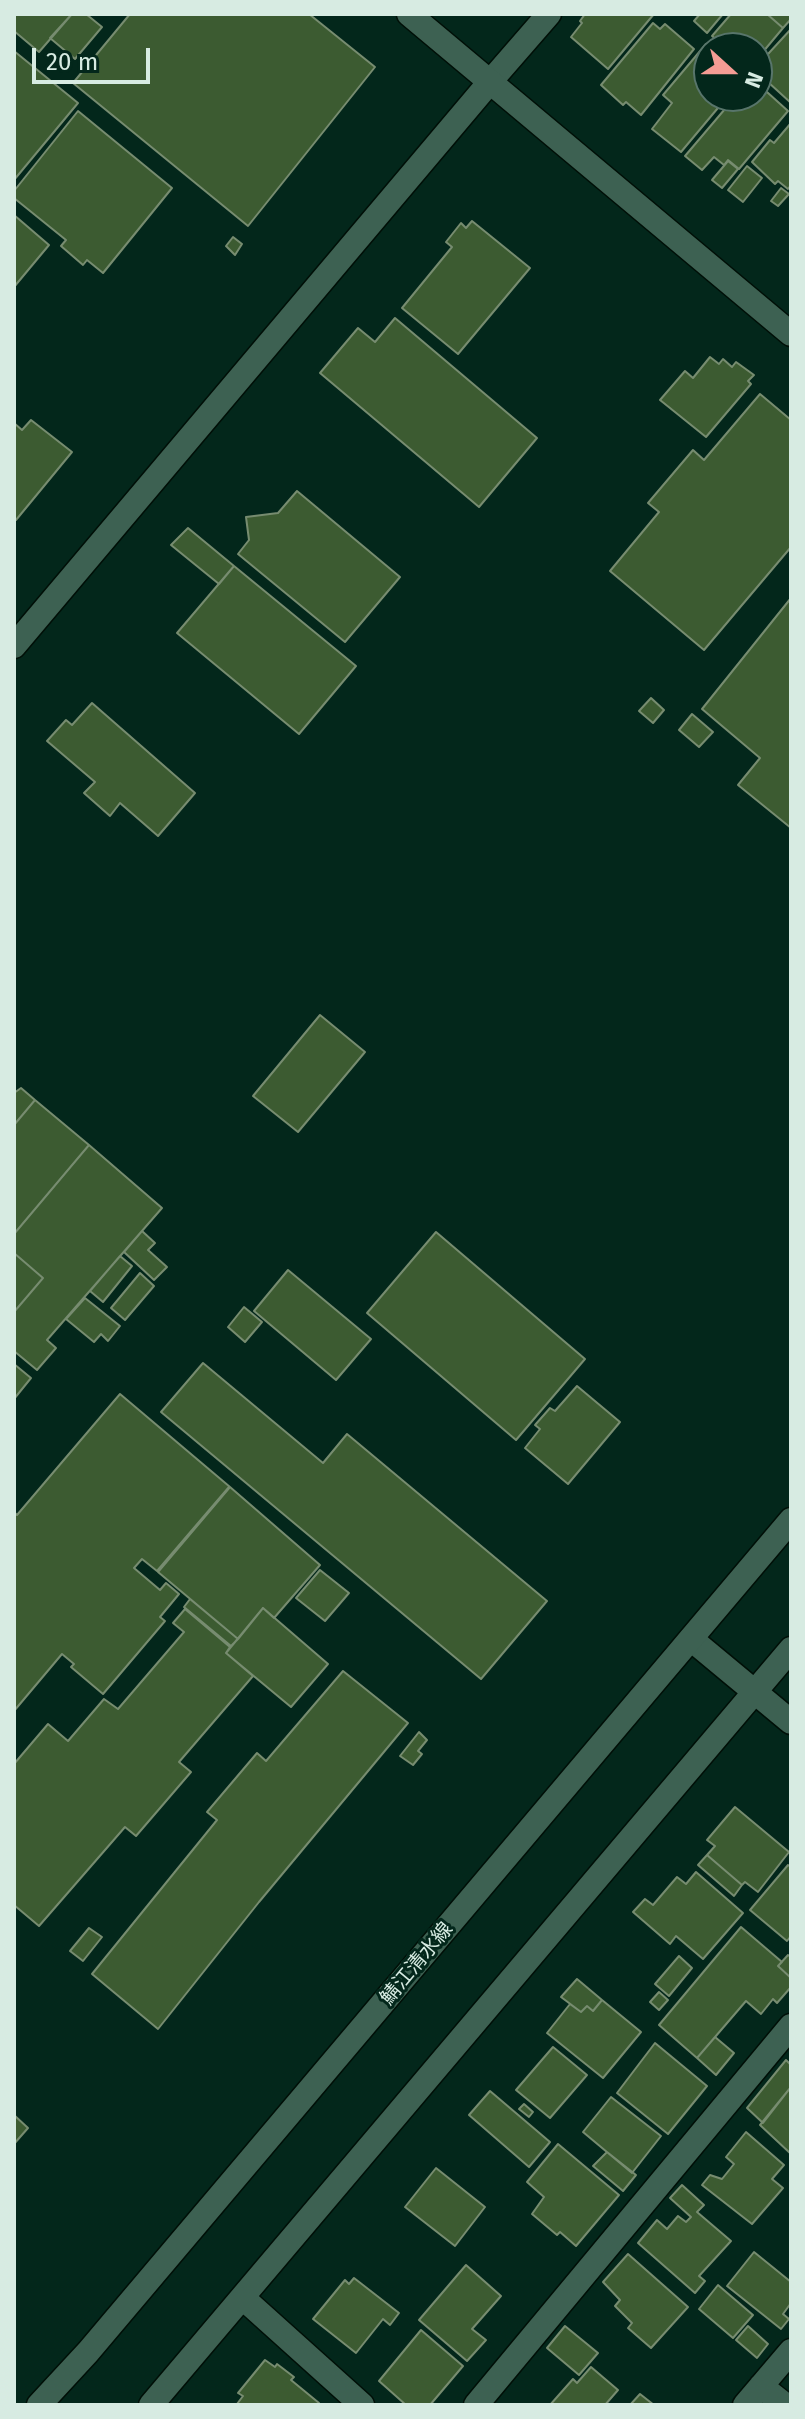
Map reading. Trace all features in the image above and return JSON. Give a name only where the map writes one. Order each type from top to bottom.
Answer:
[{"type":"street","points":[[409,14],[791,334]]},
{"type":"street","points":[[14,646],[549,14]]},
{"type":"street","name":"鯖江清水線","points":[[39,2405],[109,2328],[791,1520]]},
{"type":"street","points":[[691,1639],[791,1722]]},
{"type":"street","points":[[151,2405],[791,1649]]},
{"type":"street","points":[[476,2405],[789,2031]]},
{"type":"street","points":[[243,2298],[362,2405]]},
{"type":"street","points":[[745,2405],[791,2351]]},
{"type":"street","points":[[761,2386],[785,2405]]},
{"type":"building","points":[[15,14],[72,14],[39,52],[14,31]]},
{"type":"building","points":[[72,14],[86,14],[102,27],[75,59],[50,38]]},
{"type":"building","points":[[130,14],[309,14],[375,67],[248,226],[73,83]]},
{"type":"building","points":[[585,14],[654,14],[608,69],[571,37]]},
{"type":"building","points":[[700,14],[723,14],[708,32],[694,21]]},
{"type":"building","points":[[731,14],[767,14],[783,28],[773,40],[773,32],[715,32]]},
{"type":"building","points":[[767,14],[791,14],[791,19],[783,28]]},
{"type":"building","points":[[653,23],[660,29],[665,24],[693,48],[641,115],[626,102],[623,105],[601,85]]},
{"type":"building","points":[[791,29],[791,103],[773,87],[773,49]]},
{"type":"building","points":[[14,51],[78,103],[14,180]]},
{"type":"building","points":[[693,59],[693,112],[715,112],[681,152],[652,129],[672,103],[663,95]]},
{"type":"building","points":[[773,97],[788,111],[739,169],[728,160],[724,165],[714,157],[702,170],[685,156],[722,112],[773,112]]},
{"type":"building","points":[[78,111],[172,188],[103,273],[87,260],[83,265],[61,246],[66,240],[14,198],[14,191]]},
{"type":"building","points":[[791,123],[791,185],[788,189],[778,181],[775,184],[752,162],[770,140],[774,143]]},
{"type":"building","points":[[728,161],[738,169],[722,188],[712,180]]},
{"type":"building","points":[[747,166],[762,178],[743,202],[728,190]]},
{"type":"building","points":[[781,188],[789,194],[778,206],[771,201]]},
{"type":"building","points":[[14,215],[49,245],[14,287]]},
{"type":"building","points":[[472,221],[530,268],[458,354],[402,308],[452,247],[446,242],[461,223],[466,228]]},
{"type":"building","points":[[233,237],[242,244],[235,255],[226,246]]},
{"type":"building","points":[[395,318],[537,438],[479,507],[320,373],[358,328],[375,342]]},
{"type":"building","points":[[710,357],[719,364],[723,359],[732,367],[736,362],[754,375],[748,381],[751,384],[706,437],[660,400],[685,371],[693,378]]},
{"type":"building","points":[[760,394],[791,420],[791,547],[704,650],[610,571],[659,512],[648,503],[693,450],[704,460]]},
{"type":"building","points":[[31,420],[72,452],[16,520],[14,423],[22,430]]},
{"type":"building","points":[[297,491],[400,577],[345,642],[238,554],[249,540],[246,517],[278,513]]},
{"type":"building","points":[[188,528],[234,566],[219,584],[171,545]]},
{"type":"building","points":[[234,566],[356,666],[299,734],[177,633]]},
{"type":"building","points":[[791,598],[791,828],[738,785],[760,758],[702,709]]},
{"type":"building","points":[[651,698],[664,710],[653,723],[639,711]]},
{"type":"building","points":[[92,703],[195,793],[158,836],[120,803],[110,816],[84,793],[95,782],[47,741],[66,720],[72,725]]},
{"type":"building","points":[[692,714],[713,732],[699,747],[679,730]]},
{"type":"building","points":[[320,1015],[365,1052],[298,1132],[253,1096]]},
{"type":"building","points":[[21,1088],[35,1100],[14,1125],[14,1093]]},
{"type":"building","points":[[35,1100],[89,1145],[14,1234],[14,1125]]},
{"type":"building","points":[[89,1145],[162,1208],[47,1340],[56,1348],[37,1370],[14,1351],[14,1312],[43,1278],[14,1253],[14,1234]]},
{"type":"building","points":[[142,1231],[155,1243],[148,1250],[167,1267],[154,1280],[124,1252]]},
{"type":"building","points":[[436,1232],[585,1359],[516,1440],[367,1313]]},
{"type":"building","points":[[14,1253],[43,1278],[14,1312]]},
{"type":"building","points":[[120,1256],[132,1266],[103,1302],[90,1291]]},
{"type":"building","points":[[288,1270],[371,1339],[336,1380],[254,1311]]},
{"type":"building","points":[[140,1273],[154,1286],[125,1320],[111,1308]]},
{"type":"building","points":[[85,1298],[120,1326],[108,1341],[101,1334],[94,1342],[66,1319]]},
{"type":"building","points":[[244,1307],[262,1322],[245,1342],[228,1327]]},
{"type":"building","points":[[203,1363],[323,1463],[347,1434],[547,1601],[481,1679],[161,1412]]},
{"type":"building","points":[[14,1364],[31,1378],[14,1399]]},
{"type":"building","points":[[577,1386],[620,1422],[568,1484],[525,1448],[540,1429],[535,1425],[550,1408],[555,1411]]},
{"type":"building","points":[[120,1394],[230,1487],[157,1571],[142,1559],[134,1568],[160,1590],[166,1583],[179,1594],[160,1617],[165,1621],[103,1694],[71,1667],[74,1664],[62,1654],[14,1711],[14,1512],[17,1515]]},
{"type":"building","points":[[229,1487],[230,1487],[157,1571]]},
{"type":"building","points":[[230,1487],[320,1565],[274,1618],[263,1608],[238,1639],[158,1572]]},
{"type":"building","points":[[320,1570],[349,1593],[325,1621],[296,1598]]},
{"type":"building","points":[[190,1599],[238,1639],[231,1646],[184,1607]]},
{"type":"building","points":[[263,1608],[328,1664],[291,1707],[226,1653]]},
{"type":"building","points":[[185,1609],[230,1647],[226,1653],[253,1676],[179,1762],[191,1772],[136,1836],[125,1827],[39,1926],[14,1905],[14,1764],[48,1724],[68,1741],[104,1699],[118,1709],[184,1632],[173,1623]]},
{"type":"building","points":[[343,1671],[408,1723],[158,2029],[92,1974],[217,1820],[207,1812],[257,1753],[266,1761]]},
{"type":"building","points":[[419,1732],[427,1740],[418,1751],[422,1754],[413,1765],[400,1756]]},
{"type":"building","points":[[735,1807],[789,1852],[758,1892],[745,1882],[742,1885],[707,1855],[715,1846],[707,1840]]},
{"type":"building","points":[[707,1855],[742,1885],[734,1896],[698,1865]]},
{"type":"building","points":[[788,1865],[791,1867],[791,1936],[787,1941],[750,1910]]},
{"type":"building","points":[[696,1872],[743,1913],[703,1959],[676,1936],[670,1944],[633,1912],[645,1899],[653,1905],[677,1877],[686,1884]]},
{"type":"building","points":[[741,1927],[782,1962],[778,1966],[791,1978],[791,1987],[777,2003],[773,1999],[761,2014],[746,2001],[697,2058],[659,2025]]},
{"type":"building","points":[[89,1928],[102,1937],[83,1961],[70,1951]]},
{"type":"building","points":[[788,1955],[791,1957],[791,1978],[778,1966]]},
{"type":"building","points":[[679,1956],[692,1968],[669,1996],[655,1984]]},
{"type":"building","points":[[577,1979],[602,2000],[593,2011],[587,2006],[581,2012],[561,1997]]},
{"type":"building","points":[[659,1992],[668,2000],[659,2010],[650,2002]]},
{"type":"building","points":[[602,2000],[641,2032],[603,2078],[547,2033],[570,2004],[581,2012],[587,2006],[593,2011]]},
{"type":"building","points":[[715,2037],[734,2053],[716,2075],[697,2058]]},
{"type":"building","points":[[655,2043],[707,2086],[668,2134],[617,2093]]},
{"type":"building","points":[[553,2047],[587,2075],[550,2118],[516,2090]]},
{"type":"building","points":[[786,2060],[791,2065],[791,2087],[763,2123],[747,2108]]},
{"type":"building","points":[[791,2087],[791,2154],[760,2125]]},
{"type":"building","points":[[490,2091],[550,2142],[529,2167],[469,2115]]},
{"type":"building","points":[[611,2097],[661,2136],[632,2173],[583,2132]]},
{"type":"building","points":[[524,2104],[533,2112],[529,2117],[519,2109]]},
{"type":"building","points":[[14,2115],[28,2128],[14,2144]]},
{"type":"building","points":[[746,2132],[784,2165],[772,2179],[783,2188],[752,2224],[702,2185],[710,2175],[722,2179],[734,2164],[726,2157]]},
{"type":"building","points":[[558,2144],[619,2195],[576,2246],[532,2214],[544,2197],[527,2182]]},
{"type":"building","points":[[607,2152],[636,2175],[623,2191],[593,2166]]},
{"type":"building","points":[[436,2168],[485,2207],[455,2246],[405,2207]]},
{"type":"building","points":[[682,2185],[704,2205],[697,2212],[731,2241],[699,2276],[705,2281],[695,2293],[638,2243],[657,2220],[667,2229],[678,2216],[686,2222],[691,2217],[670,2198]]},
{"type":"building","points":[[754,2252],[791,2282],[791,2303],[783,2314],[789,2319],[781,2329],[727,2286]]},
{"type":"building","points":[[628,2254],[688,2307],[651,2348],[628,2328],[632,2323],[615,2306],[620,2300],[603,2282]]},
{"type":"building","points":[[466,2265],[501,2296],[472,2329],[486,2340],[467,2361],[419,2320]]},
{"type":"building","points":[[354,2278],[399,2313],[390,2325],[383,2319],[356,2353],[313,2319],[345,2280],[349,2284]]},
{"type":"building","points":[[718,2285],[753,2315],[733,2338],[699,2309]]},
{"type":"building","points":[[565,2326],[598,2353],[579,2375],[547,2348]]},
{"type":"building","points":[[748,2326],[768,2344],[757,2358],[736,2340]]},
{"type":"building","points":[[421,2330],[463,2366],[430,2405],[406,2405],[379,2381]]},
{"type":"building","points":[[265,2360],[275,2367],[277,2364],[294,2377],[291,2380],[318,2405],[237,2404],[243,2396],[238,2393]]},
{"type":"building","points":[[591,2367],[618,2390],[605,2405],[550,2405],[573,2379],[577,2383]]},
{"type":"building","points":[[640,2394],[654,2405],[630,2405]]}]
